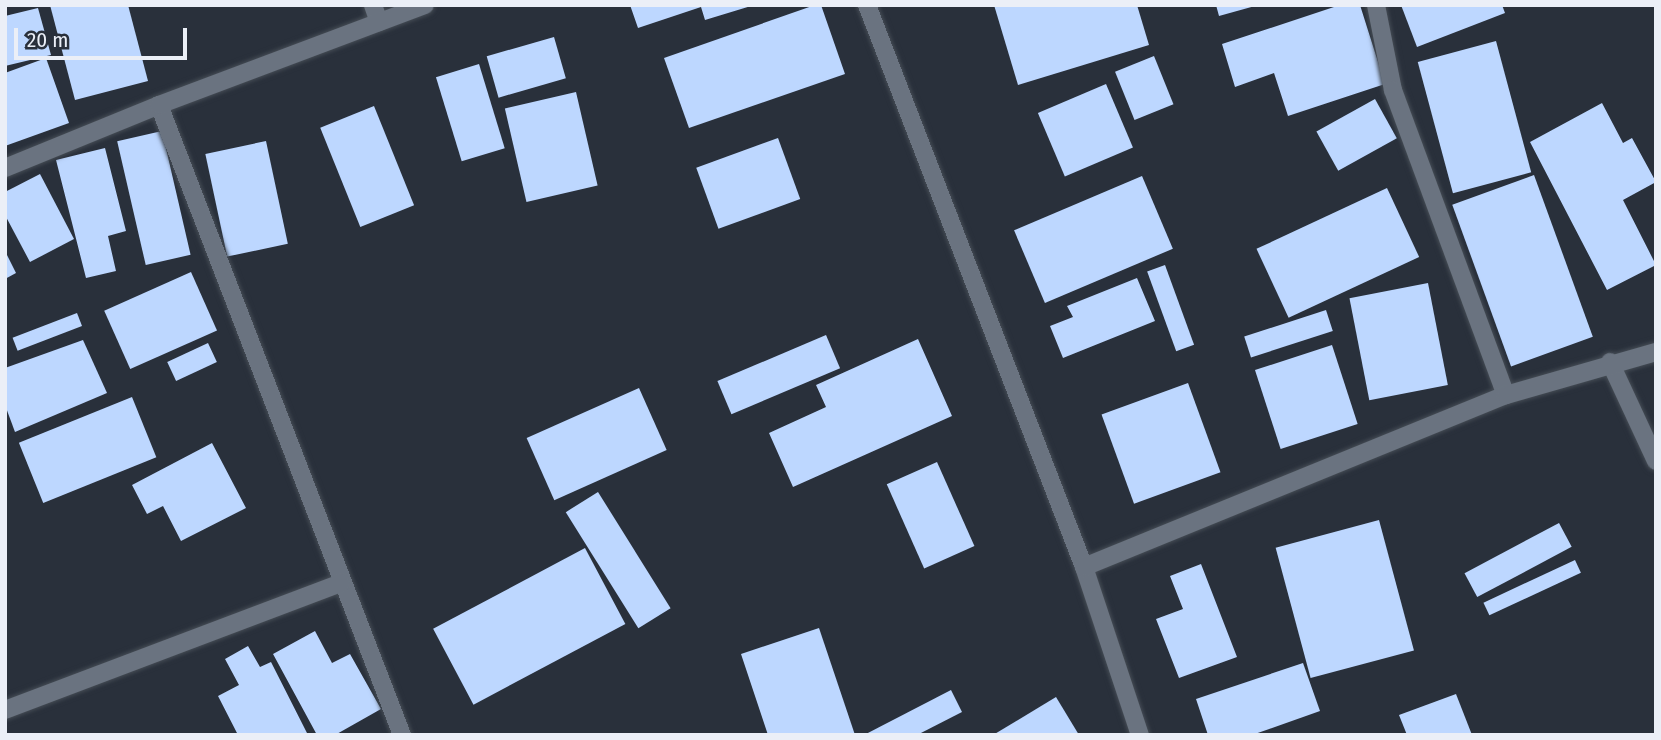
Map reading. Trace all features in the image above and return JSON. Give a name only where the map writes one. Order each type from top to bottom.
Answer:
[{"type":"street","points":[[5,168],[376,14],[425,5]]},
{"type":"street","points":[[867,5],[1084,567],[1140,735]]},
{"type":"street","points":[[1376,5],[1394,90],[1506,395]]},
{"type":"street","points":[[159,105],[341,583],[402,735]]},
{"type":"street","points":[[1084,567],[1506,395],[1610,362],[1656,352]]},
{"type":"street","points":[[1610,362],[1656,461]]},
{"type":"street","points":[[5,710],[341,583]]},
{"type":"building","points":[[50,5],[128,5],[148,81],[75,100]]},
{"type":"building","points":[[630,5],[751,6],[705,20],[701,7],[638,28]]},
{"type":"building","points":[[821,5],[845,74],[689,128],[664,58]]},
{"type":"building","points":[[994,5],[1137,5],[1149,45],[1018,85]]},
{"type":"building","points":[[1216,5],[1255,5],[1255,6],[1219,16]]},
{"type":"building","points":[[1340,5],[1360,5],[1385,84],[1288,116],[1274,73],[1235,87],[1222,44]]},
{"type":"building","points":[[1401,5],[1502,5],[1505,13],[1417,47]]},
{"type":"building","points":[[38,8],[51,55],[5,66],[5,16]]},
{"type":"building","points":[[554,37],[566,78],[499,98],[487,56]]},
{"type":"building","points":[[1496,41],[1531,172],[1453,193],[1418,62]]},
{"type":"building","points":[[1154,56],[1173,104],[1135,120],[1115,72]]},
{"type":"building","points":[[46,58],[69,123],[5,146],[5,73]]},
{"type":"building","points":[[479,64],[505,148],[462,161],[436,77]]},
{"type":"building","points":[[1106,84],[1133,148],[1065,176],[1038,113]]},
{"type":"building","points":[[576,92],[598,186],[526,202],[505,108]]},
{"type":"building","points":[[1375,99],[1397,138],[1338,171],[1316,131]]},
{"type":"building","points":[[1602,103],[1623,143],[1632,138],[1656,182],[1623,200],[1656,265],[1607,290],[1530,142]]},
{"type":"building","points":[[374,106],[414,205],[360,227],[320,128]]},
{"type":"building","points":[[162,131],[191,255],[146,265],[117,141]]},
{"type":"building","points":[[778,138],[800,199],[718,229],[696,168]]},
{"type":"building","points":[[266,141],[288,244],[227,257],[205,154]]},
{"type":"building","points":[[105,148],[126,231],[108,236],[116,271],[86,278],[56,160]]},
{"type":"building","points":[[40,174],[74,239],[30,262],[5,215],[5,192]]},
{"type":"building","points":[[1534,175],[1593,337],[1511,366],[1452,205]]},
{"type":"building","points":[[1142,176],[1173,249],[1045,303],[1014,230]]},
{"type":"building","points":[[1387,188],[1419,257],[1289,318],[1256,249]]},
{"type":"building","points":[[5,251],[16,273],[5,279]]},
{"type":"building","points":[[1165,265],[1194,345],[1176,351],[1147,271]]},
{"type":"building","points":[[191,272],[217,330],[130,369],[104,311]]},
{"type":"building","points":[[1137,278],[1155,321],[1063,358],[1050,326],[1073,317],[1067,306]]},
{"type":"building","points":[[1428,283],[1448,385],[1369,400],[1349,298]]},
{"type":"building","points":[[1326,310],[1333,331],[1251,357],[1244,337]]},
{"type":"building","points":[[77,313],[82,326],[18,351],[13,338]]},
{"type":"building","points":[[826,335],[840,368],[731,414],[717,381]]},
{"type":"building","points":[[918,339],[952,416],[793,487],[769,433],[826,407],[816,385]]},
{"type":"building","points":[[83,340],[107,393],[15,432],[5,405],[5,368]]},
{"type":"building","points":[[208,343],[217,362],[176,381],[167,362]]},
{"type":"building","points":[[1332,345],[1358,424],[1281,449],[1255,370]]},
{"type":"building","points":[[1188,383],[1220,472],[1134,504],[1102,414]]},
{"type":"building","points":[[639,388],[667,450],[554,500],[527,438]]},
{"type":"building","points":[[132,397],[156,457],[43,503],[19,443]]},
{"type":"building","points":[[212,443],[246,508],[181,541],[163,506],[147,514],[132,485]]},
{"type":"building","points":[[937,462],[974,546],[924,568],[887,484]]},
{"type":"building","points":[[598,492],[671,608],[638,628],[566,512]]},
{"type":"building","points":[[1379,520],[1414,650],[1311,678],[1276,548]]},
{"type":"building","points":[[1559,523],[1572,547],[1477,597],[1465,573]]},
{"type":"building","points":[[585,548],[625,624],[474,705],[433,629]]},
{"type":"building","points":[[1575,560],[1581,573],[1489,615],[1483,603]]},
{"type":"building","points":[[1201,564],[1237,657],[1179,678],[1156,619],[1183,609],[1170,576]]},
{"type":"building","points":[[819,628],[855,735],[768,735],[741,654]]},
{"type":"building","points":[[315,631],[332,663],[350,654],[381,709],[335,735],[317,735],[273,654]]},
{"type":"building","points":[[248,646],[260,667],[271,662],[308,735],[238,735],[218,696],[239,685],[225,659]]},
{"type":"building","points":[[1303,663],[1320,711],[1252,735],[1208,735],[1196,699]]},
{"type":"building","points":[[951,690],[962,712],[917,735],[864,735]]},
{"type":"building","points":[[1456,694],[1472,735],[1407,735],[1399,715]]},
{"type":"building","points":[[1056,697],[1079,735],[993,735]]}]
